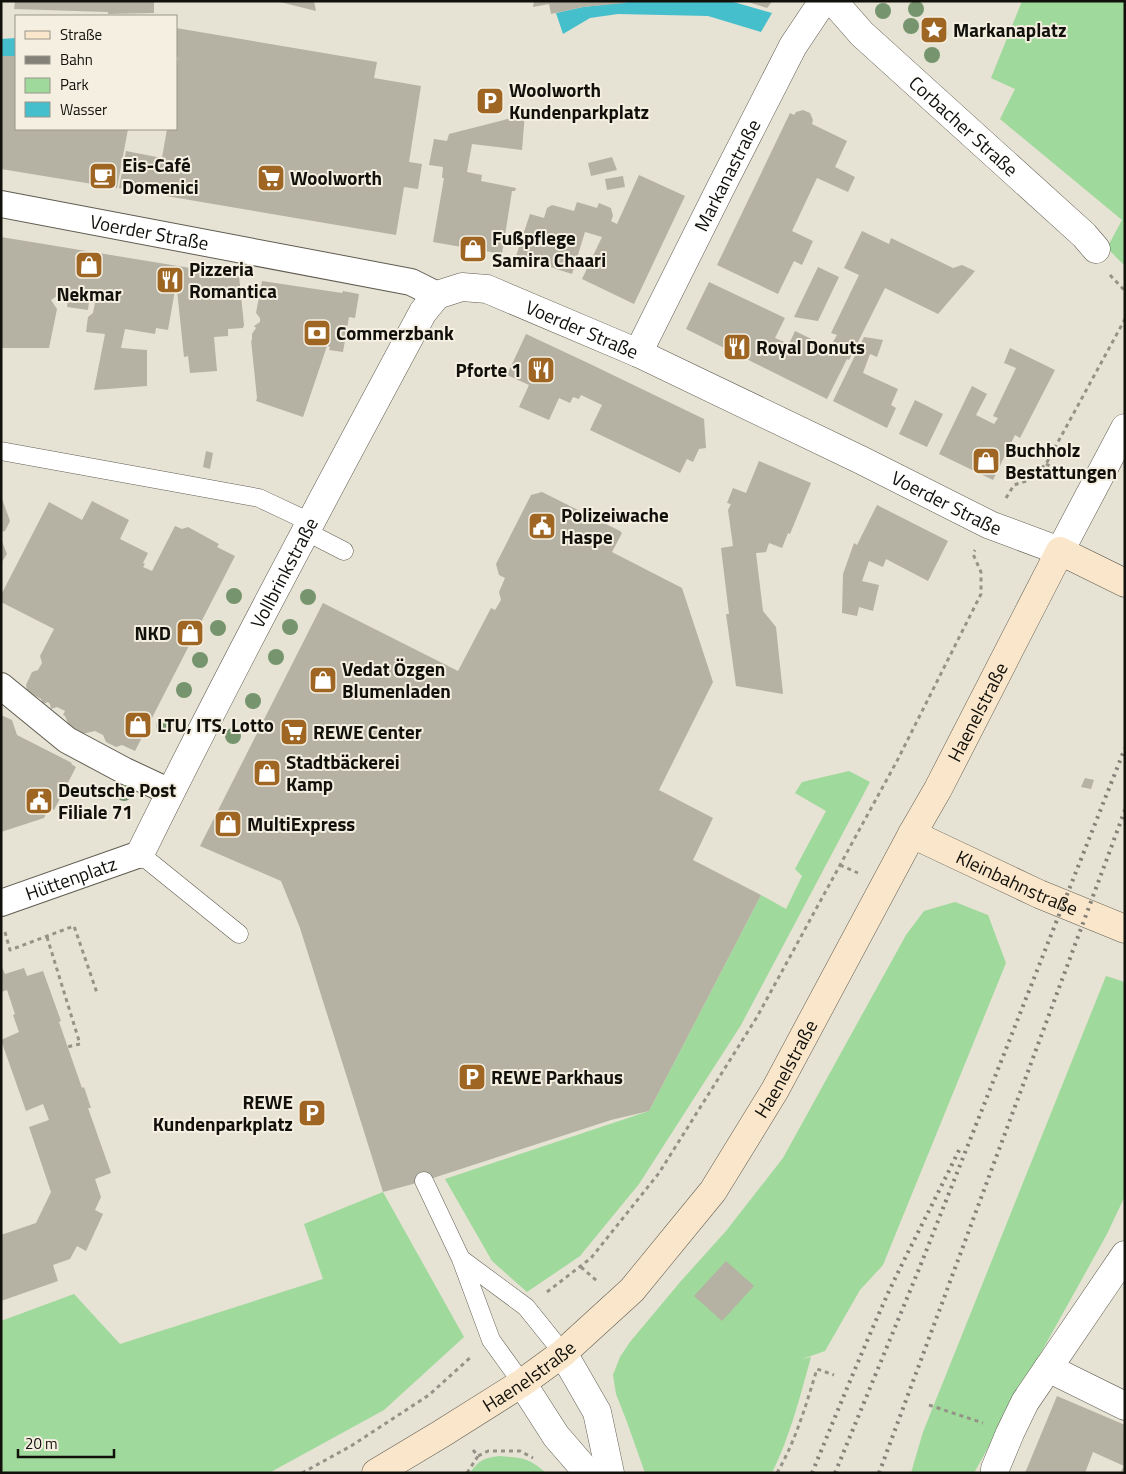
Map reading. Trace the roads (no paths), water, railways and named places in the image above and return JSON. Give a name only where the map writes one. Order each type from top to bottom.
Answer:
[{"type":"main road","name":"Voerder Straße","points":[[1060,551],[1125,583]]},
{"type":"main road","name":"Haenelstraße","points":[[376,1473],[522,1383],[564,1352],[632,1290],[713,1192],[775,1090],[938,789],[1060,551]]},
{"type":"main road","name":"Kleinbahnstraße","points":[[912,834],[1039,894],[1125,929]]},
{"type":"street","name":"Markanastraße","points":[[638,353],[793,46],[823,1]]},
{"type":"street","name":"Corbacher Straße","points":[[833,1],[862,34],[1084,235],[1096,249]]},
{"type":"street","name":"Voerder Straße","points":[[1,204],[411,282],[437,295],[462,286],[487,289],[638,353],[861,460],[990,525],[1060,551]]},
{"type":"street","name":"Vollbrinkstraße","points":[[140,854],[208,717],[307,527],[423,312],[437,295]]},
{"type":"street","points":[[1060,551],[1125,428]]},
{"type":"street","points":[[1,686],[67,740],[125,771],[170,792]]},
{"type":"street","name":"Hüttenplatz","points":[[2,915],[140,854]]},
{"type":"street","points":[[995,1473],[1010,1433],[1025,1402],[1125,1255]]},
{"type":"street","points":[[564,1352],[597,1412],[610,1473]]},
{"type":"street","points":[[1048,1368],[1125,1406]]},
{"type":"street","points":[[522,1383],[556,1436],[588,1473]]},
{"type":"lane","points":[[1,451],[259,498],[344,551]]},
{"type":"lane","points":[[140,854],[239,934]]},
{"type":"lane","points":[[424,1181],[461,1259],[491,1340],[522,1383]]},
{"type":"lane","points":[[461,1259],[526,1307],[564,1352]]},
{"type":"water","points":[[637,1],[730,1],[772,13],[761,32],[708,16],[618,14],[590,18],[563,34],[556,13],[583,7]]},
{"type":"water","points":[[15,38],[15,56],[1,56],[1,39]]},
{"type":"railway","points":[[835,1473],[919,1269],[1125,748]]},
{"type":"railway","points":[[879,1473],[1125,810]]},
{"type":"railway","points":[[812,1473],[889,1291],[960,1148]]},
{"type":"place","name":"Markanaplatz","points":[[934,30]]},
{"type":"place","name":"Woolworth Kundenparkplatz","points":[[490,101]]},
{"type":"place","name":"Eis-Café Domenici","points":[[103,176]]},
{"type":"place","name":"Woolworth","points":[[271,178]]},
{"type":"place","name":"Fußpflege Samira Chaari","points":[[473,249]]},
{"type":"place","name":"Nekmar","points":[[89,265]]},
{"type":"place","name":"Pizzeria Romantica","points":[[170,280]]},
{"type":"place","name":"Commerzbank","points":[[317,333]]},
{"type":"place","name":"Royal Donuts","points":[[737,347]]},
{"type":"place","name":"Pforte 1","points":[[541,370]]},
{"type":"place","name":"Buchholz Bestattungen","points":[[986,461]]},
{"type":"place","name":"Polizeiwache Haspe","points":[[542,526]]},
{"type":"place","name":"NKD","points":[[190,633]]},
{"type":"place","name":"Vedat Özgen Blumenladen","points":[[323,680]]},
{"type":"place","name":"LTU, ITS, Lotto","points":[[138,725]]},
{"type":"place","name":"REWE Center","points":[[294,732]]},
{"type":"place","name":"Stadtbäckerei Kamp","points":[[267,773]]},
{"type":"place","name":"Deutsche Post Filiale 71","points":[[39,801]]},
{"type":"place","name":"MultiExpress","points":[[228,824]]},
{"type":"place","name":"REWE Parkhaus","points":[[472,1077]]},
{"type":"place","name":"REWE Kundenparkplatz","points":[[312,1113]]}]
